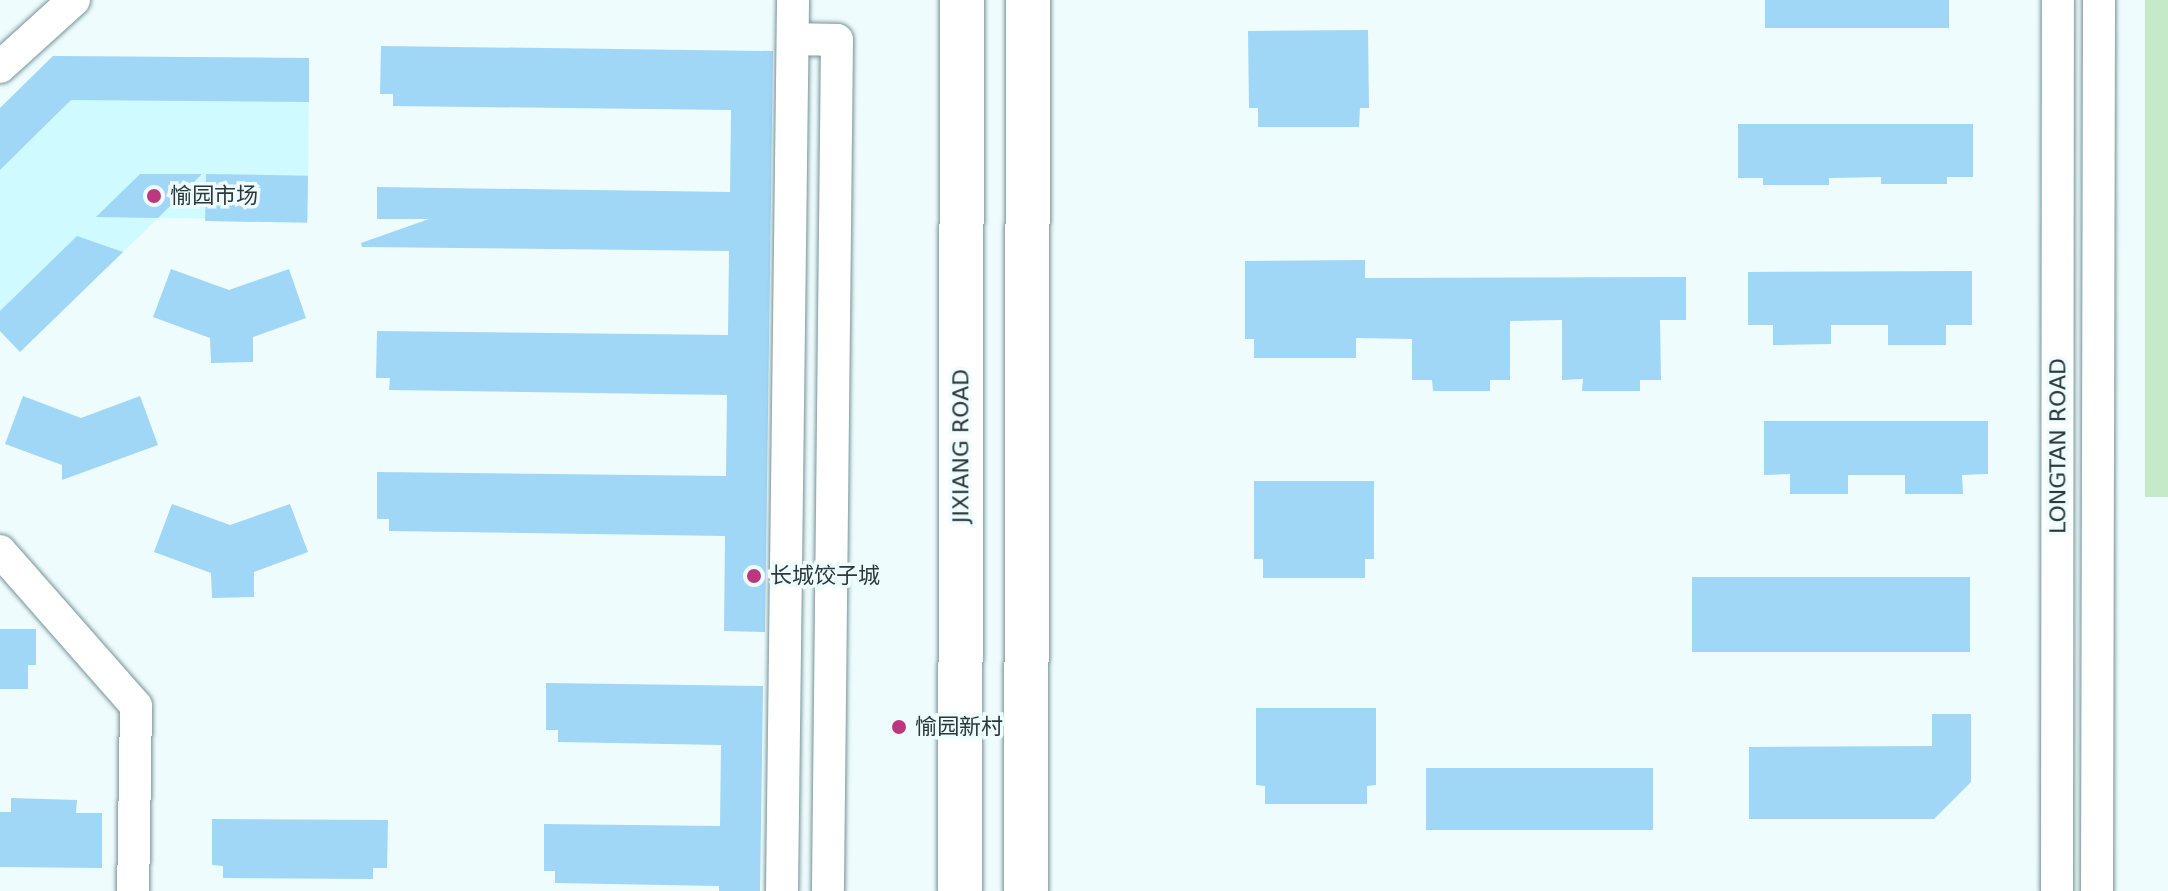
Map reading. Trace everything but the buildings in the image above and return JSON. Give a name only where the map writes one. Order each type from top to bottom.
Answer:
[{"type":"main road","name":"JIXIANG ROAD","points":[[960,891],[962,0]]},
{"type":"main road","points":[[1026,891],[1028,0]]},
{"type":"street","points":[[0,67],[74,0]]},
{"type":"street","points":[[782,891],[793,0]]},
{"type":"street","name":"LONGTAN ROAD","points":[[2057,891],[2058,0]]},
{"type":"street","name":"LONGTAN ROAD","points":[[2097,891],[2099,0]]},
{"type":"street","points":[[793,39],[837,40],[828,891]]},
{"type":"street","points":[[0,551],[136,706],[133,891]]},
{"type":"shaded area","name":"愉园市场","points":[[53,56],[309,58],[308,219],[158,218],[20,352],[0,331],[0,108]]},
{"type":"green space","points":[[2145,0],[2168,0],[2168,497],[2145,497]]},
{"type":"place","name":"愉园市场","points":[[154,196]]},
{"type":"place","name":"长城饺子城","points":[[754,576]]},
{"type":"place","name":"愉园新村","points":[[899,727]]}]
